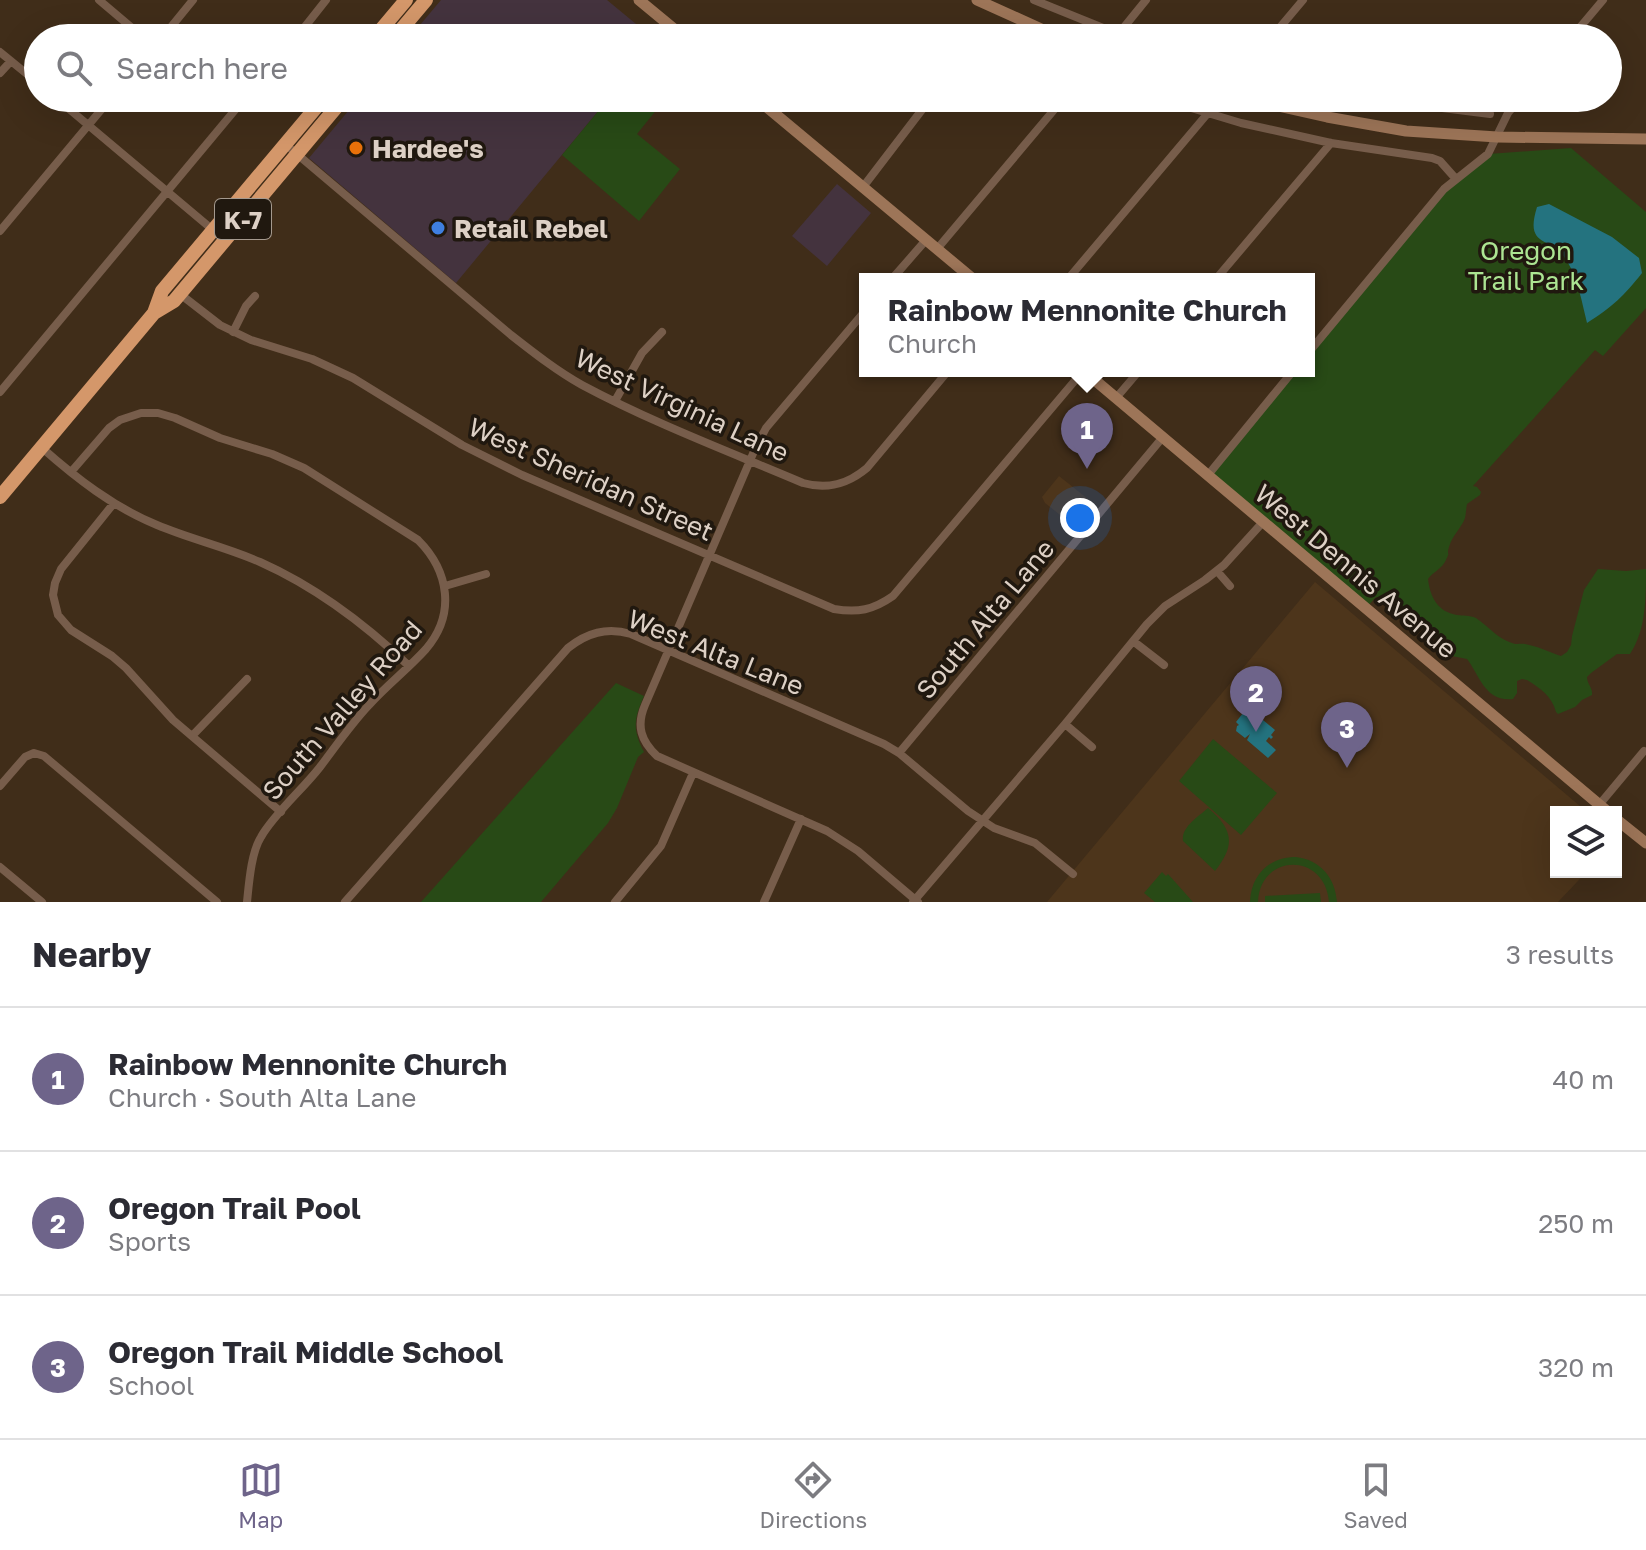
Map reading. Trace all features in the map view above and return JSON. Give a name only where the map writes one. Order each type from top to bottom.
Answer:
[{"type":"highway","points":[[386,24],[406,0]]},
{"type":"highway","points":[[406,24],[426,0]]},
{"type":"highway","name":"K-7","points":[[154,313],[162,291],[312,112]]},
{"type":"highway","name":"K-7","points":[[0,497],[154,313],[174,301],[332,112]]},
{"type":"street","points":[[99,0],[127,24]]},
{"type":"street","points":[[173,24],[193,0]]},
{"type":"street","points":[[307,24],[326,0]]},
{"type":"street","points":[[639,0],[668,24]]},
{"type":"street","points":[[1034,0],[1089,24]]},
{"type":"street","points":[[1126,24],[1146,0]]},
{"type":"street","points":[[1283,24],[1303,0]]},
{"type":"street","points":[[1583,24],[1603,0]]},
{"type":"street","points":[[986,2],[1032,24]]},
{"type":"street","points":[[0,52],[24,72]]},
{"type":"street","points":[[0,73],[11,61]]},
{"type":"street","points":[[73,112],[213,230]]},
{"type":"street","points":[[0,231],[99,112]]},
{"type":"street","points":[[0,392],[233,112]]},
{"type":"street","points":[[773,112],[966,273]]},
{"type":"street","points":[[863,187],[920,112]]},
{"type":"street","points":[[937,249],[1052,112]]},
{"type":"street","points":[[1205,112],[1331,143],[1432,158],[1440,161],[1456,179]]},
{"type":"street","points":[[1303,112],[1390,128],[1497,137],[1646,139]]},
{"type":"street","points":[[1474,112],[1490,114]]},
{"type":"street","points":[[1315,345],[1444,189],[1488,154],[1509,112]]},
{"type":"street","points":[[1073,273],[1208,113]]},
{"type":"street","points":[[1221,273],[1331,143]]},
{"type":"street","name":"West Virginia Lane","points":[[285,144],[531,351],[581,384],[811,485],[847,482],[867,468],[943,377]]},
{"type":"street","points":[[897,273],[926,240]]},
{"type":"street","name":"West Sheridan Street","points":[[180,294],[206,316],[233,332],[333,368],[372,388],[489,460],[834,609],[852,612],[871,609],[893,596],[1078,377]]},
{"type":"street","points":[[233,332],[246,306],[255,296]]},
{"type":"street","points":[[859,318],[766,428],[668,650],[639,726],[647,748],[657,756],[841,839],[915,901],[1165,606],[1217,571],[1263,522]]},
{"type":"street","points":[[615,401],[639,358],[662,332]]},
{"type":"street","name":"West Dennis Avenue","points":[[1090,377],[1602,806]]},
{"type":"street","points":[[1116,398],[1134,377]]},
{"type":"street","points":[[1208,475],[1288,377]]},
{"type":"street","points":[[71,472],[109,428],[120,420],[141,413],[165,415],[304,468],[418,540],[435,561],[445,586],[486,574]]},
{"type":"street","name":"South Alta Lane","points":[[899,753],[1163,437]]},
{"type":"street","points":[[41,447],[89,487],[114,503],[159,526],[240,553],[311,588],[355,618],[409,666]]},
{"type":"street","points":[[114,503],[61,569],[53,595],[58,615],[71,630],[126,668],[173,720],[281,812]]},
{"type":"street","points":[[1217,571],[1230,586]]},
{"type":"street","name":"South Valley Road","points":[[247,902],[253,860],[260,838],[369,704],[425,650],[436,634],[444,610],[445,586]]},
{"type":"street","name":"West Alta Lane","points":[[345,902],[568,648],[592,633],[621,631],[899,753]]},
{"type":"street","points":[[1133,641],[1164,665]]},
{"type":"street","points":[[192,736],[247,679]]},
{"type":"street","points":[[1065,724],[1092,747]]},
{"type":"street","name":"West Dennis Avenue","points":[[1605,806],[1644,751]]},
{"type":"street","points":[[0,786],[25,757],[34,753],[44,756],[217,902]]},
{"type":"street","points":[[899,753],[968,811],[994,828],[1035,843],[1073,874]]},
{"type":"street","points":[[615,902],[661,846],[693,773]]},
{"type":"street","points":[[764,902],[801,819]]},
{"type":"street","points":[[1622,824],[1646,843]]},
{"type":"street","points":[[0,867],[42,902]]},
{"type":"shaded area","points":[[441,0],[607,0],[636,24],[421,24]]},
{"type":"shaded area","points":[[347,112],[597,112],[456,283],[309,158]]},
{"type":"shaded area","points":[[837,184],[871,213],[827,266],[792,236]]},
{"type":"shaded area","points":[[1059,476],[1088,499],[1069,522],[1042,497]]},
{"type":"shaded area","points":[[1315,582],[1580,806],[1550,806],[1550,878],[1580,878],[1558,902],[1047,902]]},
{"type":"green space","points":[[597,112],[655,112],[637,134],[680,169],[639,221],[562,155]]},
{"type":"green space","name":"Oregon Trail Park","points":[[1571,148],[1646,212],[1646,308],[1603,356],[1595,350],[1473,486],[1481,492],[1480,495],[1467,504],[1465,518],[1450,543],[1446,560],[1428,579],[1433,598],[1445,611],[1476,618],[1514,644],[1534,646],[1561,656],[1571,645],[1584,590],[1598,569],[1646,569],[1642,624],[1630,654],[1617,654],[1591,673],[1587,677],[1592,695],[1558,714],[1541,689],[1527,680],[1517,681],[1517,693],[1513,699],[1496,696],[1484,686],[1467,659],[1447,655],[1430,632],[1385,600],[1376,597],[1366,608],[1208,475],[1288,377],[1315,377],[1315,345],[1444,189],[1488,154]]},
{"type":"green space","points":[[616,683],[644,696],[636,724],[644,752],[638,757],[608,823],[541,902],[421,902]]},
{"type":"green space","points":[[1213,739],[1277,793],[1241,835],[1179,781]]},
{"type":"green space","points":[[1208,808],[1223,823],[1229,838],[1226,853],[1215,871],[1183,841],[1187,827]]},
{"type":"green space","points":[[1296,857],[1312,862],[1325,871],[1333,885],[1337,902],[1329,902],[1325,886],[1316,874],[1305,867],[1293,865],[1280,867],[1269,874],[1261,886],[1258,902],[1250,902],[1254,884],[1263,869],[1278,860]]},
{"type":"green space","points":[[1162,872],[1166,876],[1168,874],[1193,902],[1155,902],[1144,893]]},
{"type":"green space","points":[[1320,893],[1321,902],[1265,902],[1265,896]]},
{"type":"water","points":[[1549,204],[1612,237],[1639,258],[1642,273],[1617,301],[1587,323],[1571,268],[1561,253],[1541,240],[1534,230],[1537,207]]},
{"type":"water","points":[[1251,708],[1258,724],[1263,720],[1275,730],[1271,735],[1273,737],[1266,741],[1276,750],[1268,758],[1247,740],[1250,734],[1245,738],[1236,731],[1239,725],[1236,722]]},
{"type":"place","name":"Hardee's","points":[[356,148]]},
{"type":"place","name":"Retail Rebel","points":[[438,228]]},
{"type":"place","name":"Rainbow Mennonite Church","points":[[1087,469]]},
{"type":"place","name":"Oregon Trail Pool","points":[[1256,732]]},
{"type":"place","name":"Oregon Trail Middle School","points":[[1347,768]]}]
